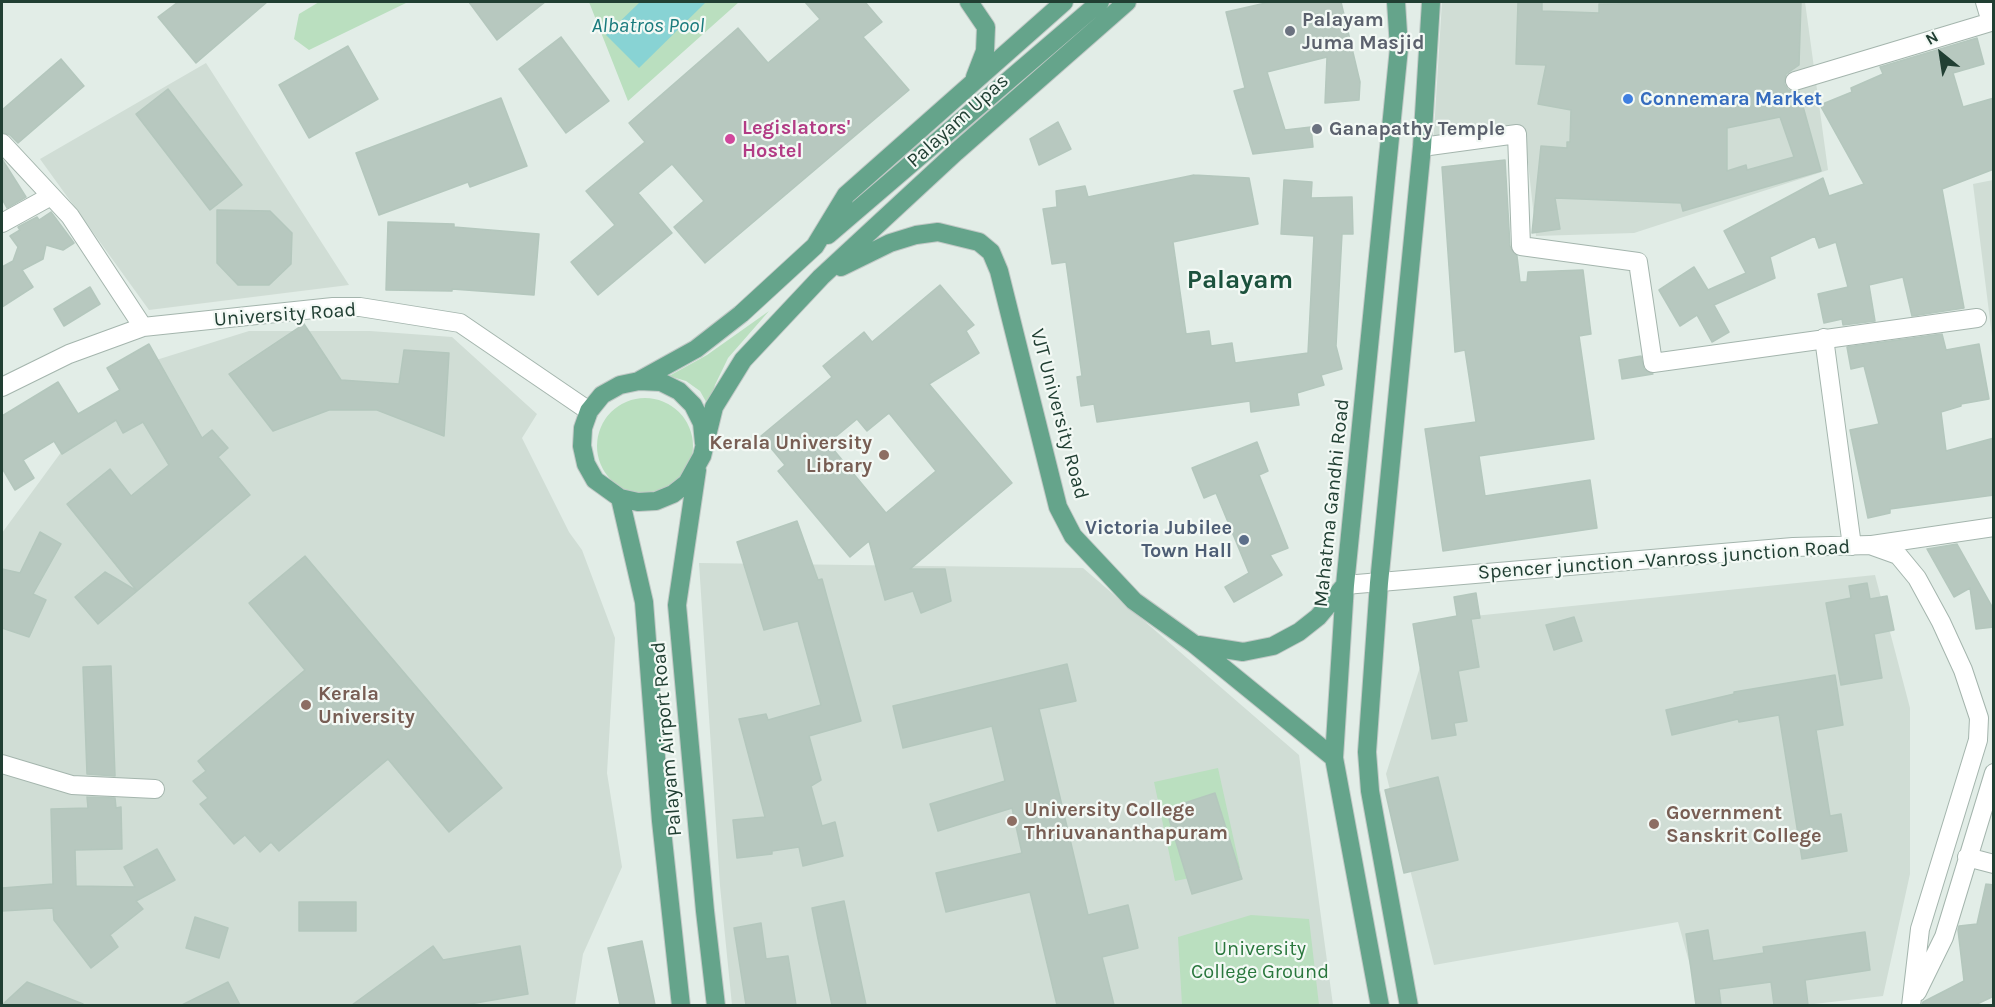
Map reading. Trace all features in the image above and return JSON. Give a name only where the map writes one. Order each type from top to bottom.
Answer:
[{"type":"main road","points":[[969,2],[986,27],[985,51],[974,81]]},
{"type":"main road","points":[[816,246],[846,195],[1064,2]]},
{"type":"main road","name":"Palayam Upas","points":[[639,381],[696,350],[741,314],[816,246],[1100,2]]},
{"type":"main road","name":"Palayam Upas","points":[[704,443],[714,407],[743,360],[821,277],[956,152],[1127,2]]},
{"type":"main road","name":"Mahatma Gandhi Road","points":[[1380,1005],[1334,758],[1345,585],[1399,48],[1396,2]]},
{"type":"main road","points":[[1408,1005],[1369,772],[1368,741],[1379,583],[1422,147],[1431,2]]},
{"type":"main road","name":"VJT University Road","points":[[821,277],[890,243],[916,235],[938,232],[964,237],[979,242],[991,252],[999,271],[1058,507],[1073,536],[1126,593],[1194,644],[1334,758]]},
{"type":"main road","points":[[639,381],[661,382],[679,391],[693,405],[702,423],[704,443],[698,468],[687,483],[673,494],[656,501],[638,502],[620,498],[595,480],[586,464],[582,446],[583,428],[589,411],[602,395],[620,385],[639,381]]},
{"type":"main road","name":"Palayam Airport Road","points":[[698,468],[677,605],[705,910],[717,1005]]},
{"type":"main road","name":"Palayam Airport Road","points":[[620,498],[644,602],[661,821],[681,1005]]},
{"type":"main road","points":[[1194,644],[1243,652],[1273,646],[1299,632],[1318,617],[1345,585]]},
{"type":"street","points":[[1796,81],[1992,22],[1985,2]]},
{"type":"street","points":[[1422,147],[1517,134],[1521,246],[1638,262],[1653,363],[1977,318]]},
{"type":"street","points":[[2,143],[70,216],[143,327]]},
{"type":"street","points":[[2,223],[51,196]]},
{"type":"street","name":"University Road","points":[[2,387],[69,354],[143,327],[333,307],[360,307],[460,322],[589,411]]},
{"type":"street","points":[[1824,338],[1861,545],[1994,527]]},
{"type":"street","name":"Spencer junction -Vanross junction Road","points":[[1345,585],[1782,548],[1861,545],[1898,555],[1917,578],[1963,670],[1979,718],[1978,740],[1920,929],[1911,1005]]},
{"type":"street","points":[[2,764],[72,785],[155,789]]},
{"type":"street","points":[[1911,1005],[1944,937],[1994,774]]},
{"type":"street","points":[[1967,857],[1994,864]]},
{"type":"shaded area","name":"Connemara Market","points":[[1442,2],[1805,2],[1828,170],[1634,233],[1536,236],[1526,144],[1433,147]]},
{"type":"shaded area","points":[[206,63],[349,285],[149,310],[40,159]]},
{"type":"shaded area","points":[[1994,180],[1993,344],[1973,184]]},
{"type":"shaded area","name":"Kerala University","points":[[249,331],[370,331],[452,337],[537,414],[522,438],[569,532],[582,550],[615,638],[607,773],[622,867],[583,954],[575,1005],[2,1006],[2,533],[62,451],[153,361]]},
{"type":"shaded area","name":"University College Thriuvananthapuram","points":[[699,563],[1083,568],[1299,755],[1333,1005],[732,1005],[720,886]]},
{"type":"shaded area","name":"Government Sanskrit College","points":[[1875,575],[1910,708],[1910,874],[1883,996],[1797,1006],[1701,1005],[1678,922],[1434,965],[1386,774],[1435,620]]},
{"type":"green space","points":[[319,2],[408,2],[309,50],[294,39],[299,14]]},
{"type":"green space","points":[[589,2],[739,2],[628,101]]},
{"type":"green space","points":[[769,311],[728,358],[715,385],[709,407],[700,391],[686,381],[669,376],[707,355]]},
{"type":"green space","points":[[645,398],[664,401],[679,412],[690,427],[693,446],[690,465],[679,480],[664,491],[645,494],[626,491],[611,480],[600,465],[597,446],[600,427],[611,412],[626,401]]},
{"type":"green space","points":[[1218,768],[1240,868],[1175,881],[1154,782]]},
{"type":"green space","name":"University College Ground","points":[[1251,915],[1309,919],[1319,1005],[1182,1005],[1178,937]]},
{"type":"water","name":"Albatros Pool","points":[[640,2],[706,2],[639,68],[606,35]]},
{"type":"building","points":[[178,2],[267,2],[196,63],[158,17]]},
{"type":"building","points":[[469,2],[545,2],[497,40]]},
{"type":"building","points":[[805,2],[865,2],[882,22],[863,37],[909,90],[705,263],[674,227],[704,201],[672,164],[638,193],[672,233],[598,295],[571,262],[615,225],[586,191],[645,142],[629,123],[738,28],[768,63],[820,19]]},
{"type":"building","points":[[1270,2],[1341,2],[1360,82],[1359,100],[1325,103],[1327,57],[1267,72],[1285,130],[1311,127],[1313,147],[1253,154],[1234,91],[1245,88],[1226,12]]},
{"type":"building","name":"Connemara Market","points":[[1518,2],[1542,2],[1542,11],[1599,13],[1599,4],[1801,2],[1799,65],[1786,74],[1784,84],[1788,90],[1799,92],[1821,171],[1683,211],[1681,203],[1555,198],[1560,229],[1532,233],[1541,146],[1567,148],[1567,142],[1570,142],[1571,110],[1538,104],[1546,65],[1516,64]],"holes":[[[1780,117],[1794,157],[1747,170],[1746,165],[1727,171],[1727,128]]]},
{"type":"building","points":[[561,37],[609,101],[566,133],[519,69]]},
{"type":"building","points":[[1977,38],[1984,64],[1953,73],[1963,107],[1994,98],[1994,169],[1942,189],[1964,308],[1912,316],[1903,277],[1869,285],[1875,321],[1843,325],[1842,319],[1824,323],[1818,294],[1848,287],[1836,242],[1819,248],[1815,236],[1770,257],[1775,278],[1714,305],[1729,332],[1712,342],[1697,315],[1680,326],[1659,290],[1694,267],[1708,290],[1746,273],[1724,231],[1823,178],[1829,196],[1864,184],[1820,105],[1852,92],[1851,88],[1883,74],[1880,67]]},
{"type":"building","points":[[348,46],[378,99],[309,138],[279,85]]},
{"type":"building","points":[[61,59],[84,86],[18,143],[10,135],[2,132],[2,110]]},
{"type":"building","points":[[168,89],[242,185],[210,210],[136,114]]},
{"type":"building","points":[[501,98],[527,166],[470,187],[468,182],[379,215],[356,153]]},
{"type":"building","points":[[1058,122],[1071,149],[1039,165],[1030,139]]},
{"type":"building","points":[[2,159],[26,197],[7,208],[2,199]]},
{"type":"building","points":[[1505,160],[1510,246],[1517,256],[1520,282],[1527,282],[1528,272],[1583,270],[1591,334],[1579,336],[1594,439],[1479,456],[1485,496],[1590,480],[1597,528],[1443,551],[1425,429],[1476,422],[1465,350],[1455,352],[1442,167]]},
{"type":"building","points":[[1194,175],[1249,178],[1258,224],[1173,242],[1186,334],[1209,331],[1211,346],[1232,343],[1235,363],[1308,353],[1314,236],[1281,234],[1284,180],[1312,182],[1311,198],[1352,197],[1353,234],[1342,234],[1336,346],[1342,369],[1321,375],[1324,385],[1297,393],[1299,405],[1251,412],[1250,401],[1097,422],[1094,404],[1081,406],[1077,377],[1082,376],[1066,262],[1052,264],[1043,209],[1057,207],[1056,191],[1085,186],[1088,197]]},
{"type":"building","points":[[217,210],[270,211],[292,233],[291,264],[269,285],[238,285],[217,263]]},
{"type":"building","points":[[51,212],[74,243],[63,250],[46,245],[43,259],[22,270],[33,287],[2,307],[2,267],[13,261],[18,247],[10,236],[20,230],[18,227],[37,217],[39,220]]},
{"type":"building","points":[[388,222],[454,224],[454,227],[539,234],[534,295],[452,289],[452,291],[386,290]]},
{"type":"building","points":[[940,285],[974,325],[966,331],[979,353],[929,384],[1012,483],[910,569],[945,569],[951,601],[921,613],[913,591],[885,600],[869,541],[850,557],[778,471],[785,465],[761,436],[832,377],[823,366],[864,332],[872,342]],"holes":[[[889,413],[936,471],[886,513],[828,443],[857,419],[867,431]]]},
{"type":"building","points":[[90,287],[100,304],[64,326],[54,309]]},
{"type":"building","points":[[304,324],[341,380],[399,384],[404,350],[449,353],[444,436],[377,410],[329,410],[273,431],[229,374]]},
{"type":"building","points":[[1942,334],[1946,350],[1979,344],[1989,399],[1961,404],[1961,406],[1941,412],[1946,451],[1994,438],[1994,495],[1890,509],[1890,513],[1868,518],[1850,430],[1879,424],[1864,366],[1851,369],[1847,347]]},
{"type":"building","points":[[149,344],[202,438],[212,430],[228,448],[218,457],[250,495],[137,591],[67,504],[110,469],[131,496],[169,465],[143,422],[123,433],[116,420],[62,454],[54,441],[23,460],[34,478],[15,490],[2,468],[2,416],[58,382],[78,414],[120,390],[107,368]]},
{"type":"building","points":[[1641,356],[1644,369],[1653,374],[1622,379],[1619,360]]},
{"type":"building","points":[[1257,442],[1268,471],[1259,475],[1288,548],[1270,555],[1282,575],[1234,602],[1225,587],[1249,573],[1216,493],[1204,498],[1192,468]]},
{"type":"building","points":[[797,521],[818,580],[822,579],[861,721],[809,736],[821,780],[811,786],[822,826],[835,822],[843,856],[803,866],[799,847],[772,851],[772,854],[737,858],[733,820],[765,817],[739,719],[766,714],[768,720],[821,705],[798,621],[764,630],[737,542]]},
{"type":"building","points":[[40,532],[61,544],[33,594],[46,600],[29,637],[2,628],[2,569],[20,573]]},
{"type":"building","points":[[1957,544],[1994,610],[1994,627],[1976,629],[1970,588],[1954,597],[1927,549]]},
{"type":"building","points":[[305,556],[502,788],[449,832],[388,759],[279,851],[271,842],[260,852],[245,835],[234,844],[200,804],[208,798],[193,781],[206,771],[198,761],[305,670],[249,603]]},
{"type":"building","points":[[105,572],[137,591],[98,624],[75,597]]},
{"type":"building","points":[[1867,583],[1870,599],[1887,596],[1894,630],[1874,634],[1882,678],[1841,685],[1826,603],[1851,598],[1849,586]]},
{"type":"building","points":[[1476,593],[1480,618],[1471,619],[1479,667],[1458,671],[1467,721],[1454,723],[1456,735],[1432,739],[1413,624],[1457,616],[1454,597]]},
{"type":"building","points":[[1574,617],[1582,641],[1554,650],[1546,625]]},
{"type":"building","points":[[1067,664],[1076,701],[1039,709],[1088,915],[1128,905],[1138,948],[1102,957],[1114,1005],[1057,1005],[1030,892],[946,912],[936,873],[1022,853],[1012,808],[938,831],[930,804],[1005,781],[992,726],[903,748],[893,706]]},
{"type":"building","points":[[111,666],[115,776],[87,774],[83,667]]},
{"type":"building","points":[[1835,675],[1843,725],[1816,730],[1830,816],[1841,814],[1847,851],[1802,859],[1779,715],[1739,722],[1738,719],[1672,735],[1666,710],[1734,694],[1734,692]]},
{"type":"building","points":[[1438,777],[1458,860],[1404,873],[1385,790]]},
{"type":"building","points":[[1215,793],[1242,879],[1192,894],[1166,809]]},
{"type":"building","points":[[87,797],[115,798],[116,808],[121,807],[122,849],[75,850],[76,886],[135,887],[124,867],[157,849],[175,880],[136,901],[143,909],[110,935],[118,947],[91,968],[54,920],[53,908],[2,911],[2,888],[53,884],[51,809],[88,808]]},
{"type":"building","points":[[1986,884],[1994,885],[1994,996],[1975,1005],[1922,1005],[1923,1002],[1964,981],[1958,930],[1959,926],[1977,924]]},
{"type":"building","points":[[844,901],[866,1005],[832,1005],[818,939],[812,908]]},
{"type":"building","points":[[299,902],[356,902],[356,931],[299,931]]},
{"type":"building","points":[[195,917],[228,928],[219,958],[186,948]]},
{"type":"building","points":[[761,923],[766,959],[788,956],[796,1005],[746,1005],[734,928]]},
{"type":"building","points":[[1708,930],[1713,961],[1764,953],[1763,947],[1865,932],[1870,970],[1805,980],[1808,1005],[1774,1005],[1771,982],[1719,989],[1721,1005],[1696,1005],[1686,934]]},
{"type":"building","points":[[642,941],[655,1005],[620,1005],[608,948]]},
{"type":"building","points":[[433,946],[443,960],[520,946],[528,994],[464,1005],[352,1005]]},
{"type":"building","points":[[27,982],[83,1004],[83,1005],[2,1005]]},
{"type":"building","points":[[228,982],[240,1005],[182,1005]]},
{"type":"place","name":"Palayam Juma Masjid","points":[[1290,31]]},
{"type":"place","name":"Connemara Market","points":[[1628,99]]},
{"type":"place","name":"Ganapathy Temple","points":[[1317,129]]},
{"type":"place","name":"Legislators' Hostel","points":[[730,139]]},
{"type":"place","name":"Kerala University Library","points":[[884,455]]},
{"type":"place","name":"Victoria Jubilee Town Hall","points":[[1244,540]]},
{"type":"place","name":"Kerala University","points":[[306,705]]},
{"type":"place","name":"University College Thriuvananthapuram","points":[[1012,821]]},
{"type":"place","name":"Government Sanskrit College","points":[[1654,824]]},
{"type":"district","name":"Palayam","points":[[1240,281]]}]
